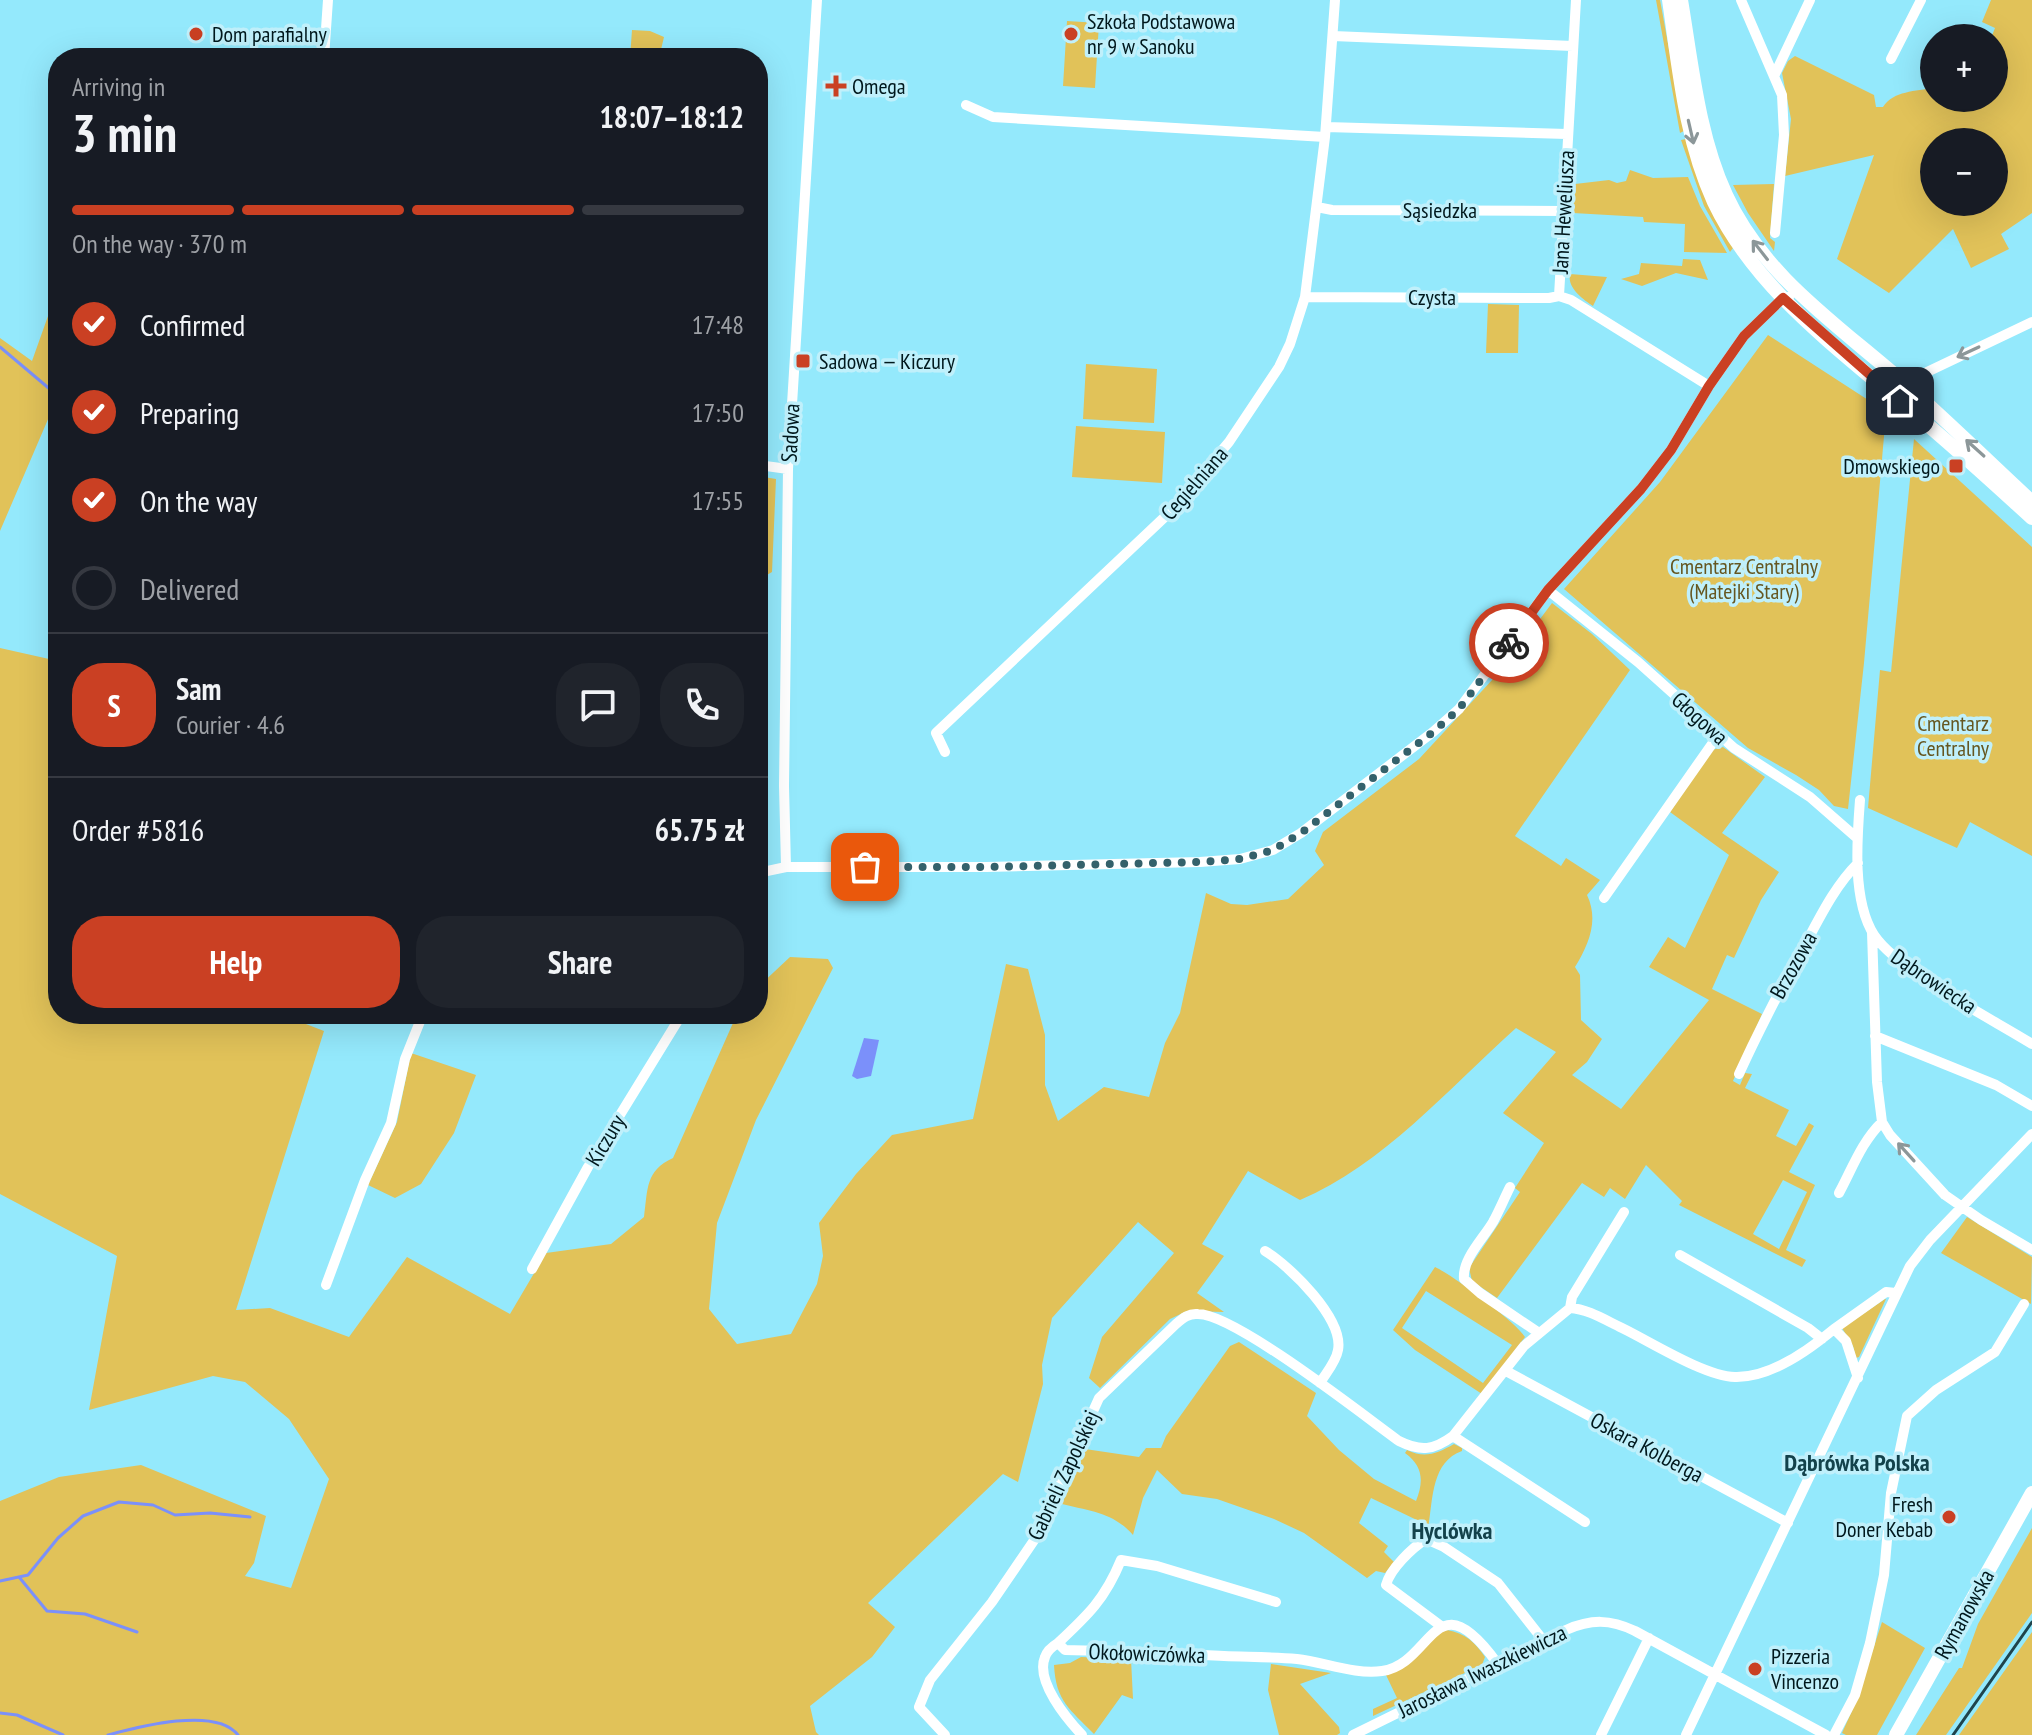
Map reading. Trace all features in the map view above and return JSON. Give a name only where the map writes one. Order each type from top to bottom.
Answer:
[{"type":"main road","points":[[1669,0],[1690,133],[1707,185],[1742,251],[1783,298],[2032,518]]},
{"type":"main road","points":[[1681,0],[1702,121],[1713,162],[1725,194],[1758,249],[1785,280],[1904,383],[2032,502]]},
{"type":"main road","name":"Rymanowska","points":[[1896,1735],[2032,1493]]},
{"type":"street","points":[[325,48],[328,0]]},
{"type":"street","name":"Sadowa","points":[[786,867],[784,786],[788,469],[817,0]]},
{"type":"street","name":"Cegielniana","points":[[945,752],[936,733],[1153,529],[1229,442],[1279,367],[1305,297],[1326,132],[1335,0]]},
{"type":"street","name":"Jana Heweliusza","points":[[1576,0],[1559,296],[1571,300],[1709,386]]},
{"type":"street","points":[[1741,0],[1782,95],[1784,113],[1775,233]]},
{"type":"street","points":[[1775,74],[1810,0]]},
{"type":"street","points":[[1891,59],[1921,0]]},
{"type":"street","points":[[1333,36],[1573,46]]},
{"type":"street","points":[[966,105],[993,117],[1326,132],[1567,134]]},
{"type":"street","name":"Sąsiedzka","points":[[1317,207],[1332,210],[1563,211]]},
{"type":"street","name":"Czysta","points":[[1305,297],[1559,296]]},
{"type":"street","points":[[768,871],[786,867],[986,867],[1200,862],[1240,859],[1273,850],[1301,833],[1459,709],[1548,590],[1641,489],[1671,450],[1709,386],[1744,336],[1783,298],[1797,298],[1814,306]]},
{"type":"street","points":[[1904,383],[2032,322]]},
{"type":"street","points":[[768,466],[788,469]]},
{"type":"street","name":"Głogowa","points":[[1548,590],[1638,662],[1748,759],[1810,797],[1857,838]]},
{"type":"street","points":[[1604,898],[1719,734]]},
{"type":"street","name":"Dąbrowiecka","points":[[1860,800],[1858,863],[1872,932],[1893,956],[2032,1044]]},
{"type":"street","name":"Brzozowa","points":[[1739,1074],[1767,1012],[1827,905],[1842,879],[1858,863]]},
{"type":"street","points":[[1872,932],[1878,1102],[1882,1122],[1925,1174],[1961,1207],[2032,1250]]},
{"type":"street","points":[[326,1285],[365,1180],[391,1123],[405,1059],[419,1024]]},
{"type":"street","name":"Kiczury","points":[[532,1269],[588,1167],[676,1024]]},
{"type":"street","points":[[1875,1036],[1996,1085],[2032,1106]]},
{"type":"street","points":[[1839,1193],[1867,1140],[1882,1122]]},
{"type":"street","points":[[1686,1735],[1910,1266],[1961,1207],[2032,1134]]},
{"type":"street","points":[[1510,1187],[1494,1220],[1468,1259],[1464,1276],[1480,1293],[1539,1333]]},
{"type":"street","points":[[1585,1522],[1453,1436],[1524,1346],[1570,1308],[1572,1297],[1624,1212]]},
{"type":"street","points":[[1265,1251],[1309,1286],[1338,1340],[1338,1351],[1320,1383]]},
{"type":"street","points":[[1680,1255],[1822,1339]]},
{"type":"street","points":[[1570,1308],[1593,1314],[1683,1359],[1735,1377],[1757,1374],[1783,1364],[1886,1292],[1896,1293]]},
{"type":"street","points":[[1834,1735],[1855,1695],[1870,1643],[1882,1586],[1891,1493],[1907,1416],[1919,1403],[1995,1352],[2024,1304]]},
{"type":"street","name":"Gabrieli Zapolskiej","points":[[945,1735],[919,1707],[930,1680],[992,1602],[1037,1536],[1099,1398],[1186,1316],[1196,1313],[1229,1323],[1412,1448],[1426,1450],[1439,1446],[1453,1436]]},
{"type":"street","points":[[1834,1329],[1848,1346],[1858,1378]]},
{"type":"street","name":"Oskara Kolberga","points":[[1506,1371],[1788,1523]]},
{"type":"street","points":[[1497,1663],[1469,1632],[1452,1625],[1441,1626],[1386,1585],[1395,1568],[1426,1539],[1498,1583],[1543,1640]]},
{"type":"street","name":"Okołowiczówka","points":[[1276,1602],[1157,1566],[1121,1560],[1104,1596],[1090,1615],[1058,1643],[1065,1650],[1296,1659],[1373,1672],[1398,1665],[1441,1626]]},
{"type":"street","name":"Jarosława Iwaszkiewicza","points":[[1353,1735],[1587,1621],[1614,1622],[1649,1638],[1826,1735]]},
{"type":"street","points":[[1601,1735],[1649,1638]]},
{"type":"street","points":[[1058,1643],[1045,1656],[1045,1678],[1060,1708],[1082,1735]]},
{"type":"green space","points":[[1656,0],[1660,0],[1684,131],[1680,133]]},
{"type":"green space","points":[[1991,0],[2032,0],[2032,213],[2001,234],[2009,249],[1971,268],[1953,229],[1889,293],[1837,259],[1874,155],[1785,176],[1791,119],[1782,73],[1788,61],[1795,56],[1874,95],[1876,107],[1883,107],[1899,95],[1920,90],[1920,112],[2008,112],[2008,24],[1982,22]]},
{"type":"green space","points":[[1067,21],[1099,23],[1095,88],[1063,86]]},
{"type":"green space","points":[[632,30],[650,31],[664,37],[661,48],[631,48]]},
{"type":"green space","points":[[1686,139],[1733,248],[1730,252],[1704,206],[1681,140]]},
{"type":"green space","points":[[1630,170],[1653,178],[1688,177],[1700,206],[1727,253],[1684,252],[1685,224],[1644,222],[1643,217],[1573,213],[1575,184],[1626,181]]},
{"type":"green space","points":[[1774,184],[1770,238],[1775,242],[1774,251],[1733,185]]},
{"type":"green space","points":[[1683,259],[1700,260],[1708,280],[1676,273],[1642,286],[1621,279],[1639,274],[1641,263],[1682,266]]},
{"type":"green space","points":[[1570,274],[1607,277],[1593,306],[1573,288]]},
{"type":"green space","points":[[1488,304],[1519,305],[1518,353],[1486,353]]},
{"type":"green space","points":[[48,316],[48,419],[0,531],[0,338],[32,361]]},
{"type":"green space","name":"Cmentarz Centralny (Matejki Stary)","points":[[1768,335],[1882,409],[1885,425],[1848,809],[1834,806],[1819,790],[1748,748],[1564,589],[1660,482]]},
{"type":"green space","points":[[1086,364],[1157,369],[1154,423],[1083,419]]},
{"type":"green space","points":[[1076,426],[1165,432],[1162,483],[1072,477]]},
{"type":"green space","name":"Cmentarz Centralny","points":[[1914,439],[2032,547],[2032,856],[1970,822],[1957,848],[1868,808],[1880,670],[1891,672]]},
{"type":"green space","points":[[768,478],[776,479],[772,572],[768,574]]},
{"type":"green space","points":[[1552,603],[1592,634],[1630,670],[1515,836],[1561,866],[1566,858],[1600,880],[1587,895],[1591,904],[1591,932],[1575,967],[1580,975],[1581,1020],[1602,1039],[1587,1062],[1572,1075],[1621,1109],[1709,1000],[1649,967],[1668,937],[1685,948],[1729,855],[1670,812],[1712,750],[1723,747],[1765,777],[1722,833],[1779,872],[1761,900],[1734,958],[1727,955],[1712,989],[1762,1014],[1733,1081],[1740,1085],[1745,1073],[1752,1074],[1745,1088],[1789,1110],[1776,1136],[1796,1146],[1809,1123],[1814,1126],[1789,1172],[1815,1185],[1786,1250],[1806,1260],[1802,1267],[1679,1205],[1682,1201],[1646,1165],[1625,1199],[1610,1188],[1604,1197],[1582,1183],[1497,1298],[1472,1281],[1469,1268],[1520,1192],[1515,1188],[1544,1143],[1503,1113],[1556,1052],[1516,1028],[1387,1146],[1330,1185],[1300,1200],[1248,1171],[1202,1244],[1224,1256],[1197,1293],[1224,1312],[1187,1311],[1170,1319],[1100,1388],[1089,1378],[1102,1337],[1174,1253],[1138,1222],[1052,1318],[1042,1365],[1043,1384],[1018,1482],[1003,1474],[868,1603],[895,1627],[872,1657],[810,1706],[819,1735],[0,1735],[0,1501],[59,1477],[141,1465],[266,1516],[254,1563],[245,1576],[291,1588],[329,1479],[289,1419],[245,1382],[213,1376],[89,1410],[117,1256],[0,1194],[0,648],[48,659],[48,1024],[306,1024],[324,1031],[236,1310],[270,1308],[349,1337],[407,1257],[510,1314],[546,1253],[611,1244],[644,1217],[653,1175],[673,1158],[733,1024],[768,1024],[768,978],[790,957],[828,959],[833,968],[756,1120],[717,1223],[709,1309],[737,1344],[791,1334],[817,1284],[823,1256],[819,1223],[856,1174],[892,1135],[973,1119],[1006,964],[1028,969],[1045,1035],[1045,1085],[1058,1121],[1104,1087],[1149,1097],[1165,1043],[1180,1013],[1206,893],[1231,904],[1288,899],[1324,865],[1315,851],[1323,832],[1419,759],[1505,666]],"holes":[[[1783,1180],[1807,1192],[1779,1249],[1753,1234]]]},
{"type":"green space","points":[[411,1053],[476,1075],[454,1133],[421,1184],[395,1198],[368,1185],[397,1122]]},
{"type":"green space","points":[[1967,1217],[2032,1257],[2031,1304],[1941,1253]]},
{"type":"green space","points":[[1435,1267],[1483,1299],[1525,1337],[1482,1394],[1415,1350],[1393,1330]],"holes":[[[1426,1291],[1512,1345],[1483,1383],[1402,1328]]]},
{"type":"green space","points":[[1886,1299],[1859,1357],[1856,1358],[1842,1328]]},
{"type":"green space","points":[[1239,1342],[1316,1393],[1307,1416],[1339,1450],[1374,1479],[1416,1501],[1420,1474],[1405,1453],[1407,1450],[1426,1454],[1454,1444],[1462,1448],[1444,1464],[1439,1473],[1428,1529],[1422,1531],[1421,1522],[1371,1498],[1359,1523],[1388,1546],[1384,1552],[1394,1562],[1385,1573],[1376,1571],[1367,1578],[1304,1533],[1217,1499],[1182,1494],[1157,1470],[1143,1498],[1133,1535],[1109,1517],[1062,1504],[1085,1449],[1139,1457],[1146,1448],[1161,1448],[1166,1436],[1230,1346]]},
{"type":"green space","points":[[2032,1528],[2032,1613],[1946,1735],[1916,1735],[1959,1668],[1962,1668],[1978,1624]]},
{"type":"green space","points":[[1882,1622],[1925,1648],[1877,1735],[1846,1735],[1842,1733]]},
{"type":"green space","points":[[1441,1631],[1459,1633],[1473,1643],[1485,1657],[1482,1665],[1373,1716],[1373,1709],[1397,1698],[1386,1675]]},
{"type":"green space","points":[[2032,1632],[2032,1735],[1959,1735]]},
{"type":"green space","points":[[1081,1657],[1131,1659],[1133,1699],[1122,1695],[1094,1734],[1066,1704],[1055,1678],[1054,1665],[1070,1663]]},
{"type":"green space","points":[[1271,1664],[1331,1673],[1300,1684],[1339,1727],[1340,1733],[1279,1735],[1268,1690]]},
{"type":"water","points":[[864,1038],[879,1040],[871,1076],[857,1079],[852,1076]]},
{"type":"waterway","points":[[0,347],[48,388]]},
{"type":"waterway","points":[[0,1581],[28,1575],[58,1538],[83,1516],[119,1502],[153,1505],[175,1515],[210,1513],[250,1517]]},
{"type":"waterway","points":[[19,1577],[47,1611],[85,1614],[137,1632]]},
{"type":"waterway","points":[[0,1713],[17,1715],[63,1735]]},
{"type":"waterway","points":[[108,1735],[157,1724],[195,1720],[227,1726],[238,1735]]},
{"type":"railway","points":[[1953,1735],[2032,1622]]},
{"type":"way so far","points":[[865,867],[1200,862],[1240,859],[1273,850],[1301,833],[1433,732],[1459,709],[1509,643]]},
{"type":"place","name":"Dom parafialny","points":[[196,34]]},
{"type":"place","name":"Szkoła Podstawowa nr 9 w Sanoku","points":[[1071,34]]},
{"type":"place","name":"Omega","points":[[836,86]]},
{"type":"place","name":"Sadowa — Kiczury","points":[[803,361]]},
{"type":"place","name":"Dmowskiego","points":[[1956,466]]},
{"type":"place","name":"Fresh Doner Kebab","points":[[1949,1517]]},
{"type":"place","name":"Pizzeria Vincenzo","points":[[1755,1669]]},
{"type":"district","name":"Dąbrówka Polska","points":[[1857,1462]]},
{"type":"district","name":"Hyclówka","points":[[1452,1530]]},
{"type":"route","points":[[1509,643],[1548,590],[1641,489],[1671,450],[1709,386],[1744,336],[1783,298],[1812,327],[1900,401]]}]
